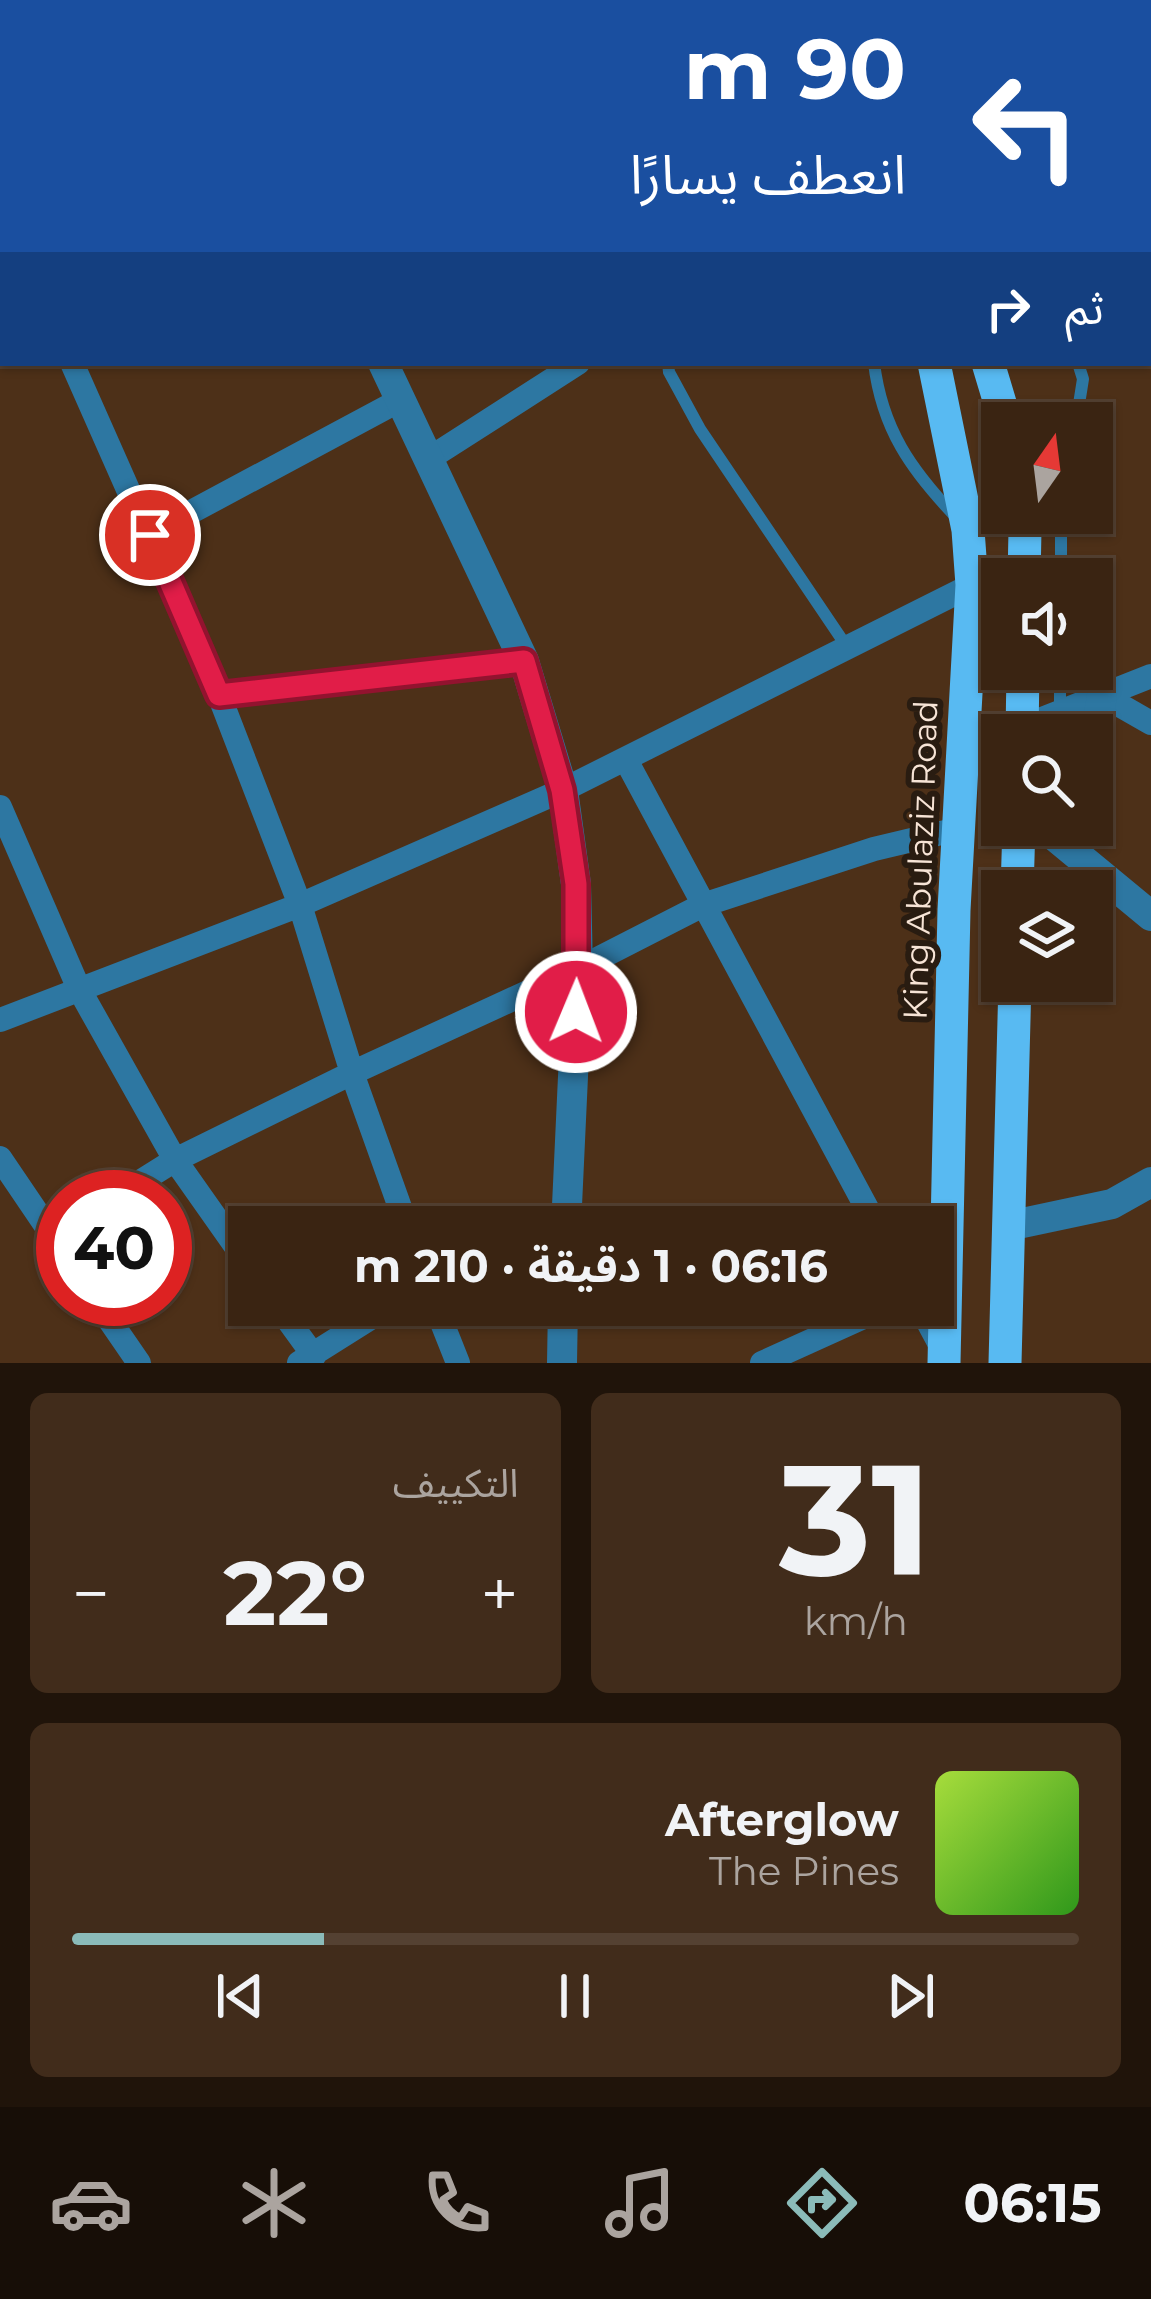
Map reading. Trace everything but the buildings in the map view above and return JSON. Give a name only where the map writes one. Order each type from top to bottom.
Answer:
[{"type":"highway","name":"King Abulaziz Road","points":[[935,366],[968,530],[972,585],[958,830],[945,1358]]},
{"type":"highway","points":[[989,366],[1000,402]]},
{"type":"highway","points":[[1005,1363],[1014,1002]]},
{"type":"street","points":[[73,366],[219,695],[300,905],[399,1206]]},
{"type":"street","points":[[385,366],[524,661],[562,790],[576,884],[578,969],[567,1206]]},
{"type":"street","points":[[430,458],[573,366]]},
{"type":"street","points":[[150,535],[402,400]]},
{"type":"street","points":[[0,1019],[300,905],[562,790],[972,585]]},
{"type":"street","points":[[219,695],[524,661]]},
{"type":"street","points":[[1056,714],[1151,676]]},
{"type":"street","points":[[1102,695],[1151,723]]},
{"type":"street","points":[[1099,714],[1102,695]]},
{"type":"street","points":[[626,760],[866,1206]]},
{"type":"street","points":[[0,807],[79,988],[176,1160],[228,1234]]},
{"type":"street","points":[[160,1170],[704,905],[874,849],[958,830]]},
{"type":"street","points":[[1066,846],[1151,916]]},
{"type":"street","points":[[1078,856],[1080,846]]},
{"type":"street","points":[[0,1158],[36,1207]]},
{"type":"street","points":[[1008,1226],[1112,1204],[1151,1182]]},
{"type":"street","points":[[114,1326],[139,1363]]},
{"type":"street","points":[[289,1326],[306,1359],[359,1326]]},
{"type":"street","points":[[443,1326],[458,1363]]},
{"type":"street","points":[[562,1363],[563,1326]]},
{"type":"street","points":[[762,1363],[844,1326]]},
{"type":"street","points":[[929,1326],[945,1358]]},
{"type":"lane","points":[[668,366],[700,429],[848,648]]},
{"type":"lane","points":[[874,366],[892,434],[925,484],[968,530]]},
{"type":"lane","points":[[1079,366],[1083,380],[1079,402]]},
{"type":"lane","points":[[1060,690],[1060,712]]},
{"type":"route","points":[[150,535],[219,695],[524,661],[562,790],[576,884],[576,1012]]}]
